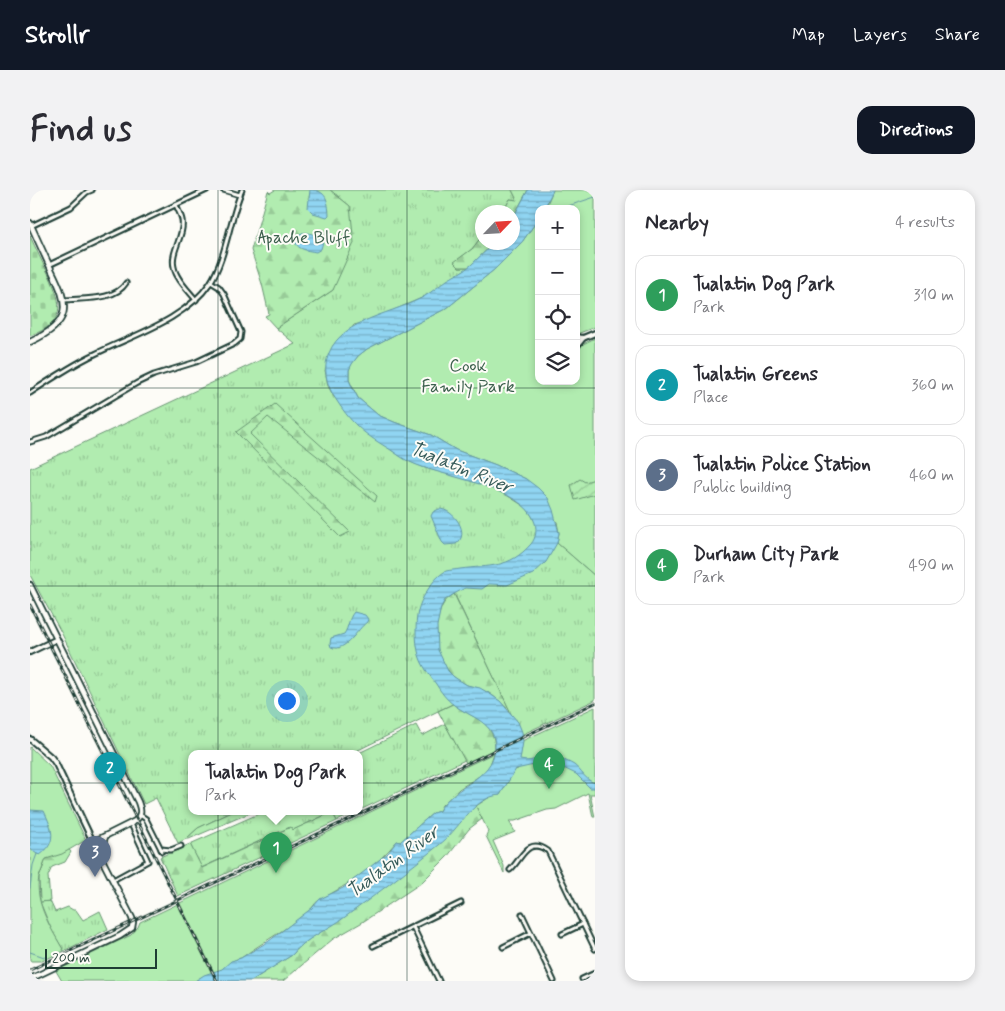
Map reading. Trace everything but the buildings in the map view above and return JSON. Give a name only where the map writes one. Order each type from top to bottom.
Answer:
[{"type":"main road","points":[[30,225],[62,291],[64,300],[62,317],[56,326],[48,333],[30,342]]},
{"type":"main road","points":[[30,585],[140,809],[140,815],[131,824],[93,842],[132,918],[133,924],[130,930],[30,979]]},
{"type":"main road","points":[[100,857],[106,836]]},
{"type":"street","points":[[30,225],[71,207],[87,192],[92,190]]},
{"type":"street","points":[[49,264],[208,190]]},
{"type":"street","points":[[223,190],[240,195]]},
{"type":"street","points":[[30,393],[93,354],[174,316],[196,300],[211,282],[218,267],[242,190]]},
{"type":"street","points":[[176,205],[182,220],[182,231],[173,259],[174,267],[177,275],[196,300]]},
{"type":"street","points":[[30,442],[46,437],[137,383],[154,375],[196,362],[234,344],[240,339],[241,332],[224,294],[219,287],[211,282]]},
{"type":"street","points":[[64,300],[109,295],[119,292],[126,283]]},
{"type":"street","points":[[580,342],[583,338],[595,333]]},
{"type":"street","points":[[30,652],[57,639]]},
{"type":"street","points":[[30,739],[55,763],[93,842]]},
{"type":"street","points":[[140,815],[146,819],[161,850],[171,850],[180,846]]},
{"type":"street","points":[[112,880],[148,861],[131,824]]},
{"type":"street","points":[[510,870],[522,853],[529,847],[539,847],[548,851],[595,949]]},
{"type":"street","points":[[373,946],[461,903]]},
{"type":"street","points":[[522,914],[554,981]]},
{"type":"street","points":[[562,934],[583,924]]},
{"type":"street","points":[[413,927],[439,981]]},
{"type":"street","points":[[503,947],[531,933]]},
{"type":"street","points":[[582,979],[595,973]]},
{"type":"green space","name":"Apache Bluff","points":[[275,190],[330,190],[350,206],[354,243],[333,290],[276,328],[265,316],[269,314],[251,250],[268,191],[270,193]]},
{"type":"green space","points":[[330,190],[512,190],[517,200],[510,199],[507,205],[475,205],[475,245],[455,262],[459,267],[469,267],[424,297],[366,322],[354,325],[325,370],[328,386],[334,397],[391,450],[408,461],[425,468],[469,480],[508,496],[527,508],[535,521],[548,535],[595,576],[595,700],[521,735],[453,591],[481,690],[358,750],[188,750],[188,815],[226,815],[198,828],[186,839],[178,843],[156,798],[144,804],[62,634],[30,575],[30,468],[295,344],[276,328],[333,290],[350,206]]},
{"type":"green space","points":[[512,190],[528,190],[520,205],[507,205],[510,199],[517,200]]},
{"type":"green space","points":[[553,190],[595,190],[595,327],[580,333],[580,205],[547,205]]},
{"type":"green space","name":"Cook Family Park","points":[[535,224],[535,385],[580,385],[580,347],[595,338],[595,576],[557,543],[559,533],[557,522],[526,479],[456,450],[431,435],[378,415],[358,398],[349,380],[349,370],[358,356],[367,349],[447,308],[495,269],[514,250],[520,250],[522,242]]},
{"type":"green space","points":[[30,236],[54,286],[59,304],[56,319],[42,331],[30,336]]},
{"type":"green space","points":[[475,245],[475,250],[487,250],[469,267],[459,267],[454,262]]},
{"type":"green space","points":[[275,404],[377,496],[375,502],[268,417],[250,434],[350,532],[340,537],[236,432]]},
{"type":"green space","points":[[580,479],[585,482],[595,479],[595,494],[575,500],[571,485]]},
{"type":"green space","points":[[454,594],[510,711],[489,693],[459,681],[446,668],[442,660],[436,642],[437,623],[442,606]]},
{"type":"green space","points":[[453,704],[487,726],[494,739],[495,749],[466,763],[438,711]]},
{"type":"green space","points":[[595,707],[595,794],[590,794],[595,817],[593,817],[588,793],[556,809],[509,821],[515,832],[493,841],[504,866],[504,873],[486,836],[488,831],[476,806],[493,795],[500,795],[514,770],[518,769],[522,741]]},
{"type":"green space","points":[[445,724],[465,760],[363,809],[363,751],[416,725],[422,736]]},
{"type":"green space","points":[[30,747],[50,766],[86,840],[62,854],[46,859],[39,877],[39,897],[45,916],[64,951],[42,961],[30,961]]},
{"type":"green space","points":[[494,753],[489,768],[484,773],[459,789],[442,805],[439,811],[433,813],[400,842],[397,841],[371,867],[352,881],[316,902],[310,910],[289,926],[220,971],[195,981],[62,981],[56,971],[131,935],[140,922]]},
{"type":"green space","points":[[476,806],[482,819],[469,829],[447,857],[421,883],[361,923],[333,939],[283,981],[251,981],[292,955],[310,939],[361,904]]},
{"type":"green space","points":[[226,815],[245,815],[186,839],[198,828]]},
{"type":"green space","points":[[256,815],[326,815],[293,830],[290,827],[201,868],[190,844]]},
{"type":"green space","points":[[326,815],[334,815],[337,821],[178,896],[160,857],[190,844],[202,868],[291,827],[293,830]]},
{"type":"green space","points":[[334,815],[350,815],[337,821]]},
{"type":"green space","points":[[65,845],[71,852],[65,862],[52,867],[48,876],[50,901],[40,902],[39,878],[46,859]]},
{"type":"green space","points":[[50,901],[55,912],[68,907],[76,910],[83,920],[100,911],[108,929],[64,951],[52,931],[40,902]]},
{"type":"water","points":[[310,190],[316,190],[326,197],[329,215],[327,217],[313,213],[308,208]]},
{"type":"water","name":"Tualatin River","points":[[528,190],[553,190],[546,205],[535,205],[535,224],[520,244],[520,205]]},
{"type":"water","points":[[302,233],[314,234],[323,242],[321,249],[316,252],[305,250],[296,245],[294,237]]},
{"type":"water","name":"Tualatin River","points":[[486,250],[514,250],[495,269],[447,308],[367,349],[358,356],[349,370],[349,380],[358,398],[378,415],[431,435],[456,450],[526,479],[548,498],[559,533],[557,543],[546,562],[533,574],[507,585],[489,584],[482,589],[465,588],[445,600],[441,607],[437,626],[438,650],[448,671],[454,677],[467,685],[480,688],[500,701],[518,722],[523,742],[520,760],[530,761],[549,756],[559,758],[574,765],[589,780],[595,783],[595,788],[590,788],[576,774],[555,764],[543,763],[516,769],[500,795],[490,797],[474,808],[439,845],[338,922],[303,944],[292,955],[251,981],[195,981],[204,975],[222,969],[231,961],[241,958],[269,941],[312,908],[320,899],[343,888],[388,853],[397,841],[400,842],[433,813],[439,811],[445,802],[480,775],[493,759],[495,748],[492,732],[481,722],[454,705],[442,693],[424,666],[419,655],[417,642],[418,612],[424,596],[440,575],[446,571],[490,566],[515,558],[533,542],[536,534],[535,523],[528,510],[499,491],[410,462],[367,434],[355,424],[333,396],[326,372],[329,353],[336,341],[346,332],[371,318],[425,296],[468,267]]},
{"type":"water","points":[[439,509],[450,513],[459,523],[462,534],[456,544],[445,545],[442,542],[431,516],[433,512]]},
{"type":"water","points":[[354,612],[365,615],[368,619],[367,622],[342,647],[331,647],[331,638],[344,634]]},
{"type":"water","points":[[30,810],[44,811],[51,829],[52,834],[49,845],[40,855],[30,849]]},
{"type":"waterway","points":[[571,205],[595,197]]},
{"type":"waterway","points":[[30,888],[33,865],[37,854]]},
{"type":"waterway","points":[[30,952],[47,958]]},
{"type":"railway","points":[[30,605],[217,981]]},
{"type":"railway","points":[[363,813],[595,703]]},
{"type":"railway","points":[[30,970],[358,815]]},
{"type":"place","name":"Durham City Park","points":[[549,789]]},
{"type":"place","name":"Tualatin Greens","points":[[110,793]]},
{"type":"place","name":"Tualatin Dog Park","points":[[276,873]]},
{"type":"place","name":"Tualatin Police Station","points":[[95,877]]}]
